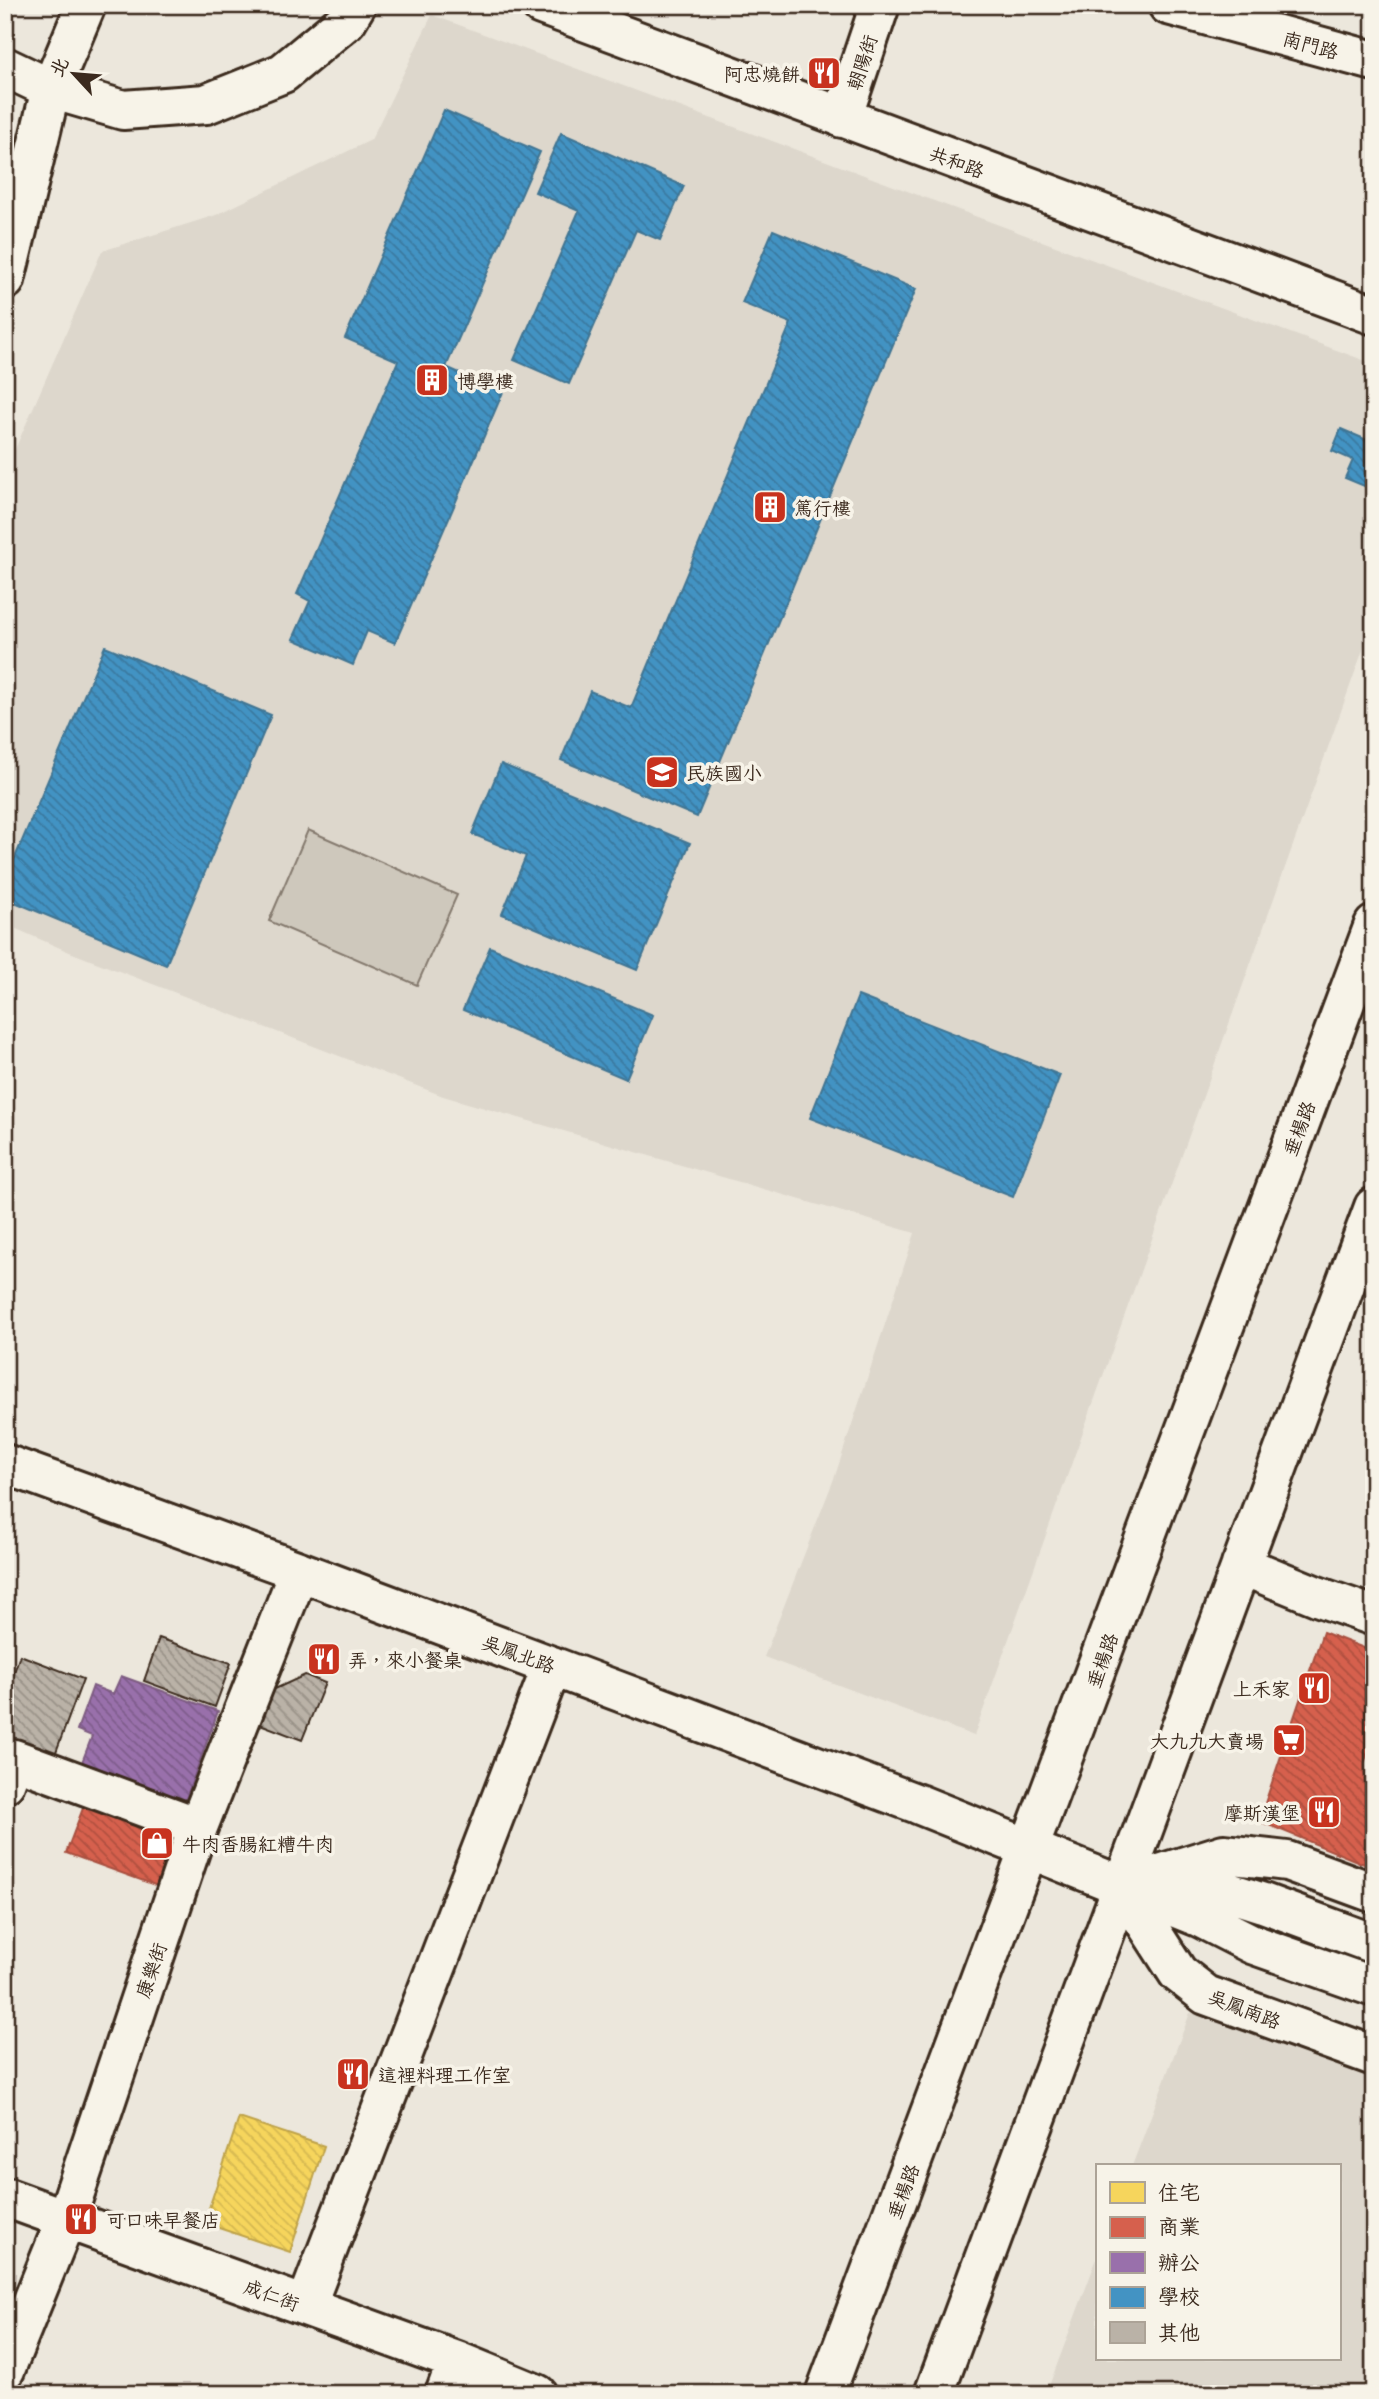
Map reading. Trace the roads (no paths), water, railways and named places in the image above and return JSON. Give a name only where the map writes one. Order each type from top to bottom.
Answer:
[{"type":"street","points":[[5,280],[51,89],[86,5]]},
{"type":"street","points":[[5,67],[51,89],[123,110],[206,104],[283,73],[347,20],[356,5]]},
{"type":"street","name":"共和路","points":[[541,5],[1374,315]]},
{"type":"street","name":"朝陽街","points":[[842,118],[880,5]]},
{"type":"street","name":"南門路","points":[[1168,5],[1374,61]]},
{"type":"street","name":"垂楊路","points":[[825,2394],[1374,925]]},
{"type":"street","points":[[934,2394],[1374,1207]]},
{"type":"street","name":"吳鳳北路","points":[[5,1464],[552,1666],[1031,1848],[1122,1886]]},
{"type":"street","points":[[1241,1565],[1374,1616]]},
{"type":"street","name":"康樂街","points":[[5,2370],[66,2218],[198,1827],[299,1571]]},
{"type":"street","points":[[306,2306],[552,1666]]},
{"type":"street","points":[[5,1783],[14,1759],[198,1827]]},
{"type":"street","points":[[1122,1886],[1224,1854],[1287,1861],[1374,1893]]},
{"type":"street","points":[[1122,1886],[1212,1887],[1374,1944]]},
{"type":"street","points":[[1122,1886],[1199,1917],[1252,1944],[1374,1987]]},
{"type":"street","name":"吳鳳南路","points":[[1122,1886],[1178,1973],[1206,1995],[1374,2056]]},
{"type":"street","name":"成仁街","points":[[5,2197],[306,2306],[451,2377],[537,2394]]},
{"type":"place","name":"阿忠燒餅","points":[[824,73]]},
{"type":"place","name":"博學樓","points":[[432,380]]},
{"type":"place","name":"篤行樓","points":[[770,507]]},
{"type":"place","name":"民族國小","points":[[662,772]]},
{"type":"place","name":"弄，來小餐桌","points":[[324,1659]]},
{"type":"place","name":"上禾家","points":[[1314,1688]]},
{"type":"place","name":"大九九大賣場","points":[[1289,1740]]},
{"type":"place","name":"摩斯漢堡","points":[[1324,1812]]},
{"type":"place","name":"牛肉香腸紅糟牛肉","points":[[157,1843]]},
{"type":"place","name":"這裡料理工作室","points":[[353,2074]]},
{"type":"place","name":"可口味早餐店","points":[[81,2219]]}]
